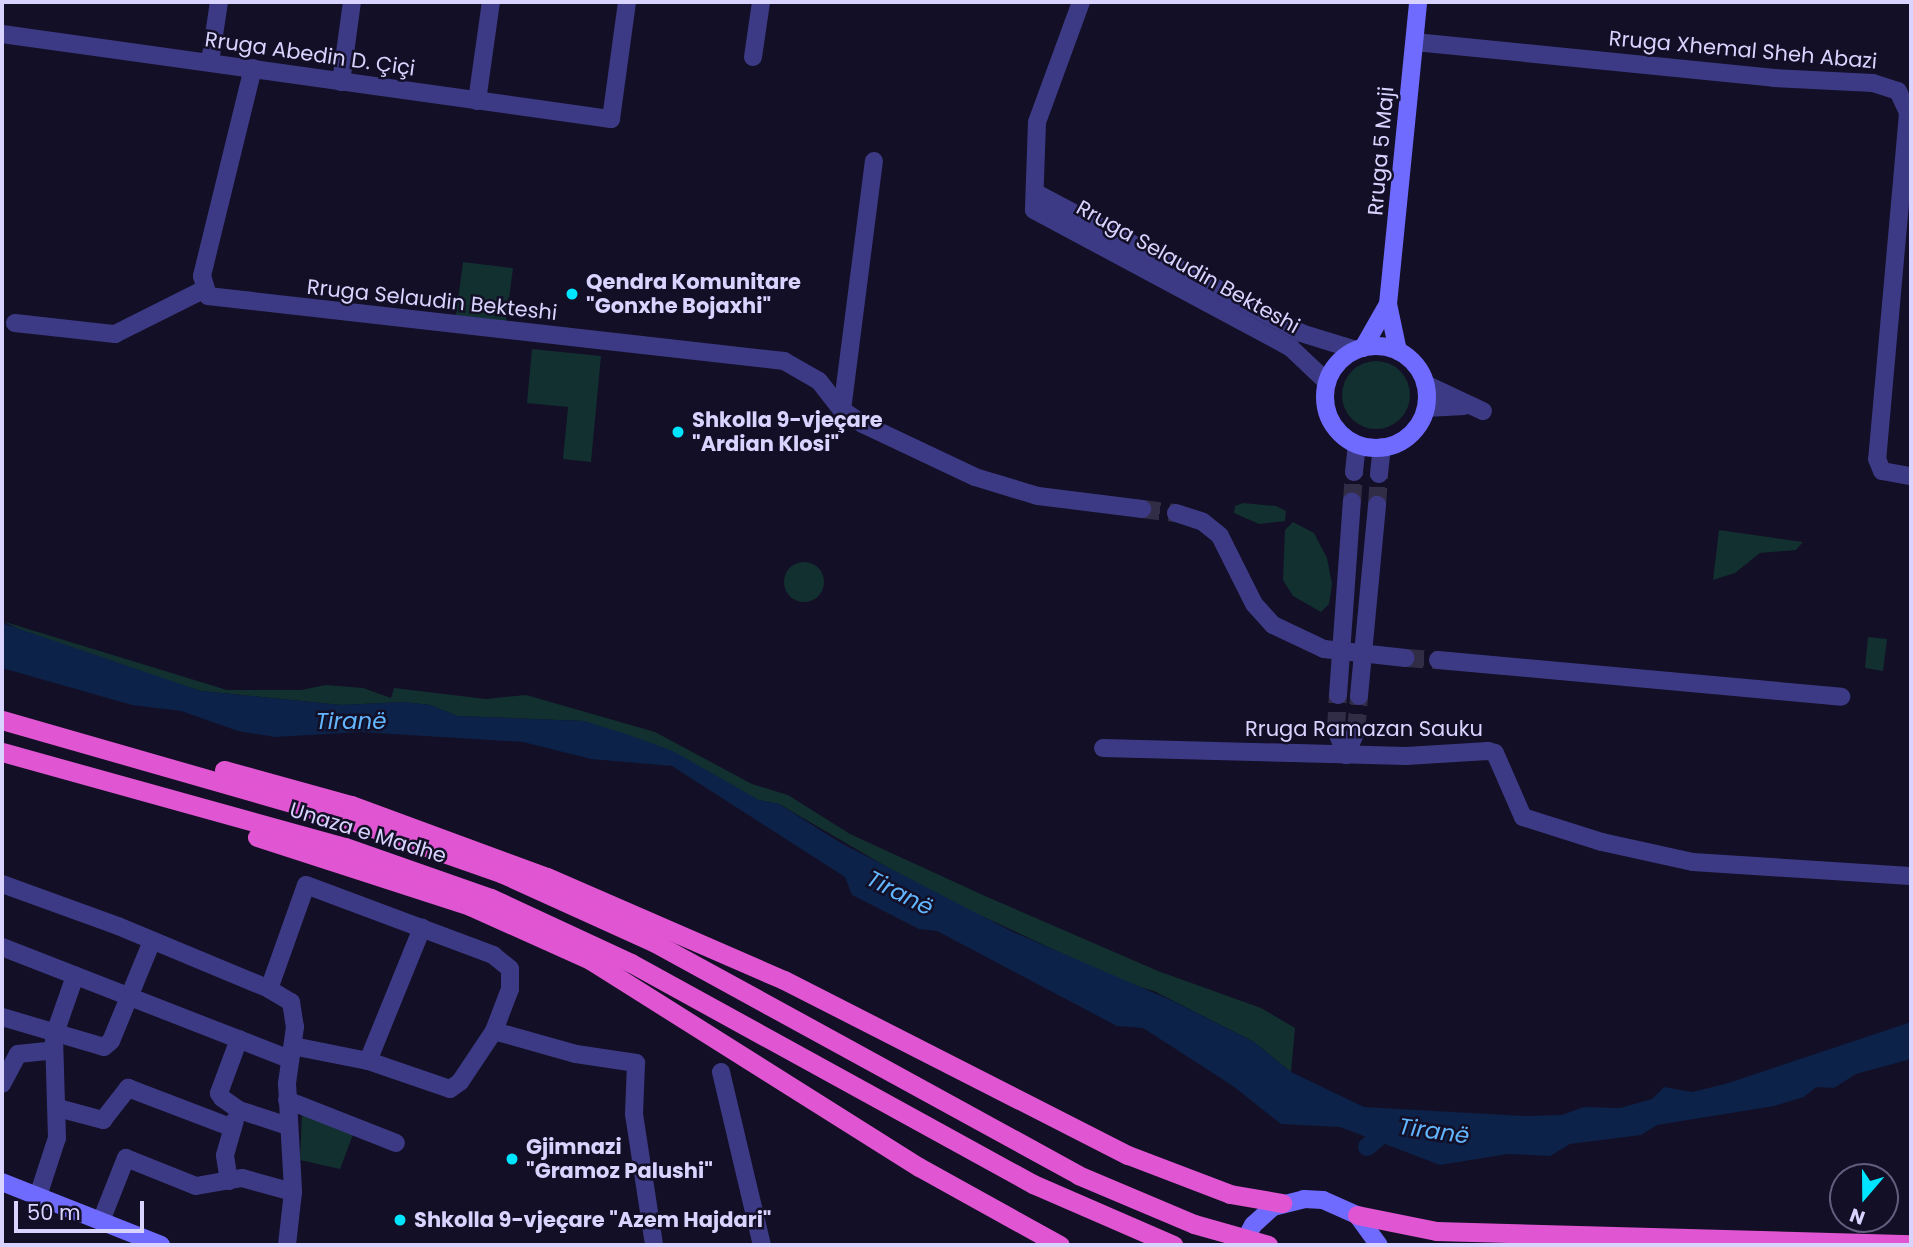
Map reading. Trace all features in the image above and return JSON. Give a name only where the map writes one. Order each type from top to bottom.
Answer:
[{"type":"highway","points":[[2,720],[136,757],[428,845],[569,902],[655,943],[1078,1175],[1194,1224],[1268,1245]]},
{"type":"highway","name":"Unaza e Madhe","points":[[2,752],[413,869],[561,929],[703,1002],[1033,1184],[1173,1245]]},
{"type":"highway","points":[[136,757],[227,770],[297,789],[485,852],[741,960],[1128,1155],[1230,1194],[1282,1203]]},
{"type":"highway","points":[[135,790],[203,819],[470,906],[590,960],[919,1167],[1060,1245]]},
{"type":"highway","points":[[1357,1215],[1436,1231],[1911,1244]]},
{"type":"main road","name":"Rruga 5 Maji","points":[[1398,351],[1388,304],[1418,2]]},
{"type":"main road","name":"Rruga 5 Maji","points":[[1327,382],[1343,358],[1359,349],[1388,304]]},
{"type":"main road","points":[[1327,382],[1327,412],[1344,436],[1357,444],[1382,447],[1410,435],[1426,408],[1425,384],[1414,363],[1398,351],[1359,349]]},
{"type":"main road","points":[[2,1182],[161,1245]]},
{"type":"main road","points":[[1242,1245],[1254,1225],[1282,1203],[1323,1200],[1357,1215],[1380,1245]]},
{"type":"street","points":[[210,62],[219,2]]},
{"type":"street","points":[[341,82],[352,2]]},
{"type":"street","points":[[477,101],[491,2]]},
{"type":"street","name":"Rruga Abedin D. Çiçi","points":[[2,34],[611,119],[628,2]]},
{"type":"street","points":[[753,57],[761,2]]},
{"type":"street","points":[[1035,201],[1037,122],[1081,2]]},
{"type":"street","name":"Rruga Xhemal Sheh Abazi","points":[[1415,42],[1774,78],[1873,83],[1898,91],[1908,112],[1878,466],[1890,474],[1911,476]]},
{"type":"street","points":[[15,323],[115,334],[203,290],[202,276],[253,68]]},
{"type":"street","points":[[842,410],[874,161]]},
{"type":"street","name":"Rruga Selaudin Bekteshi","points":[[1035,201],[1301,332],[1359,349]]},
{"type":"street","name":"Rruga Selaudin Bekteshi","points":[[1035,201],[1291,348],[1327,382]]},
{"type":"street","name":"Rruga Selaudin Bekteshi","points":[[203,290],[218,300],[784,361],[819,381],[842,410],[999,485],[1071,501],[1142,509]]},
{"type":"street","points":[[1425,384],[1465,406],[1483,411]]},
{"type":"street","points":[[1426,408],[1465,406]]},
{"type":"street","points":[[1354,472],[1357,444]]},
{"type":"street","points":[[1379,474],[1382,447]]},
{"type":"street","points":[[1338,695],[1352,502]]},
{"type":"street","points":[[1359,696],[1377,505]]},
{"type":"street","points":[[1176,513],[1203,522],[1220,536],[1254,604],[1273,625],[1299,641],[1341,652],[1406,658]]},
{"type":"street","points":[[1438,660],[1841,697]]},
{"type":"street","points":[[1336,730],[1346,755]]},
{"type":"street","points":[[1346,755],[1356,732]]},
{"type":"street","name":"Rruga Ramazan Sauku","points":[[1103,748],[1346,755],[1495,753],[1517,810],[1529,820],[1677,860],[1911,876]]},
{"type":"street","points":[[2,884],[152,941],[269,989],[291,1002],[287,1100],[293,1192],[287,1245]]},
{"type":"street","points":[[2,947],[239,1039],[291,1053],[368,1061],[450,1089],[460,1082],[494,1031],[512,981],[507,964],[422,928],[306,885],[269,989]]},
{"type":"street","points":[[368,1061],[422,928]]},
{"type":"street","points":[[2,1084],[18,1055],[54,1043],[69,1034],[104,1047],[111,1041],[152,941]]},
{"type":"street","points":[[38,1196],[57,1138],[54,1043],[75,976]]},
{"type":"street","points":[[2,1017],[54,1043]]},
{"type":"street","points":[[494,1031],[576,1054],[636,1063],[634,1114],[654,1245]]},
{"type":"street","points":[[239,1039],[219,1093],[239,1110],[288,1126]]},
{"type":"street","points":[[721,1072],[762,1245]]},
{"type":"street","points":[[58,1108],[103,1120],[128,1088],[233,1128]]},
{"type":"street","points":[[287,1100],[396,1143]]},
{"type":"street","points":[[229,1181],[224,1162],[239,1110]]},
{"type":"street","points":[[101,1221],[126,1158],[196,1186],[242,1178],[293,1192]]},
{"type":"green space","points":[[463,262],[513,268],[506,322],[456,315]]},
{"type":"green space","points":[[532,349],[601,356],[591,462],[563,459],[568,407],[527,403]]},
{"type":"green space","points":[[1369,361],[1383,361],[1395,366],[1405,376],[1410,395],[1405,414],[1395,424],[1383,429],[1369,429],[1357,424],[1347,414],[1342,402],[1342,388],[1347,376],[1357,366]]},
{"type":"green space","points":[[1243,503],[1276,506],[1286,511],[1285,521],[1259,524],[1234,513],[1235,506]]},
{"type":"green space","points":[[1293,522],[1314,533],[1327,558],[1332,584],[1329,604],[1321,612],[1293,596],[1283,580],[1285,530]]},
{"type":"green space","points":[[1719,530],[1803,542],[1796,550],[1760,553],[1735,573],[1713,580]]},
{"type":"green space","points":[[804,562],[812,563],[818,568],[823,574],[823,590],[818,596],[812,601],[804,602],[796,601],[790,596],[785,590],[784,582],[785,574],[790,568],[796,563]]},
{"type":"green space","points":[[2,621],[227,690],[301,690],[326,685],[363,688],[391,698],[394,688],[486,699],[526,695],[655,732],[752,784],[788,795],[850,834],[985,896],[1158,971],[1261,1008],[1295,1028],[1291,1072],[1254,1042],[1154,991],[1126,983],[928,891],[779,804],[759,800],[584,721],[457,716],[430,705],[404,702],[341,705],[201,691],[44,641]]},
{"type":"green space","points":[[1868,637],[1887,639],[1883,671],[1865,668]]},
{"type":"green space","points":[[302,1113],[354,1132],[340,1169],[300,1160]]},
{"type":"water","name":"Tiranë","points":[[2,623],[201,691],[341,705],[404,702],[430,705],[458,716],[584,721],[626,734],[673,751],[759,800],[779,804],[841,843],[1013,932],[1173,1001],[1254,1042],[1291,1072],[1364,1107],[1524,1116],[1562,1115],[1584,1107],[1620,1108],[1652,1099],[1664,1087],[1692,1092],[1725,1084],[1911,1022],[1911,1059],[1856,1074],[1834,1088],[1816,1087],[1804,1097],[1774,1106],[1657,1125],[1641,1135],[1570,1144],[1550,1156],[1508,1154],[1440,1165],[1340,1127],[1281,1124],[1233,1086],[1143,1028],[1117,1026],[937,931],[919,929],[852,895],[845,877],[672,766],[591,759],[523,742],[360,732],[275,737],[238,731],[181,711],[132,705],[2,668]]},
{"type":"waterway","name":"Tiranë","points":[[1367,1147],[1391,1127]]},
{"type":"tunnel","points":[[1352,502],[1354,472]]},
{"type":"tunnel","points":[[1377,505],[1379,474]]},
{"type":"tunnel","points":[[1142,509],[1176,513]]},
{"type":"tunnel","points":[[1406,658],[1438,660]]},
{"type":"tunnel","points":[[1336,730],[1338,695]]},
{"type":"tunnel","points":[[1356,732],[1359,696]]},
{"type":"place","name":"Qendra Komunitare \"Gonxhe Bojaxhi\"","points":[[572,294]]},
{"type":"place","name":"Shkolla 9-vjeçare \"Ardian Klosi\"","points":[[678,432]]},
{"type":"place","name":"Gjimnazi \"Gramoz Palushi\"","points":[[512,1159]]},
{"type":"place","name":"Shkolla 9-vjeçare \"Azem Hajdari\"","points":[[400,1220]]}]
